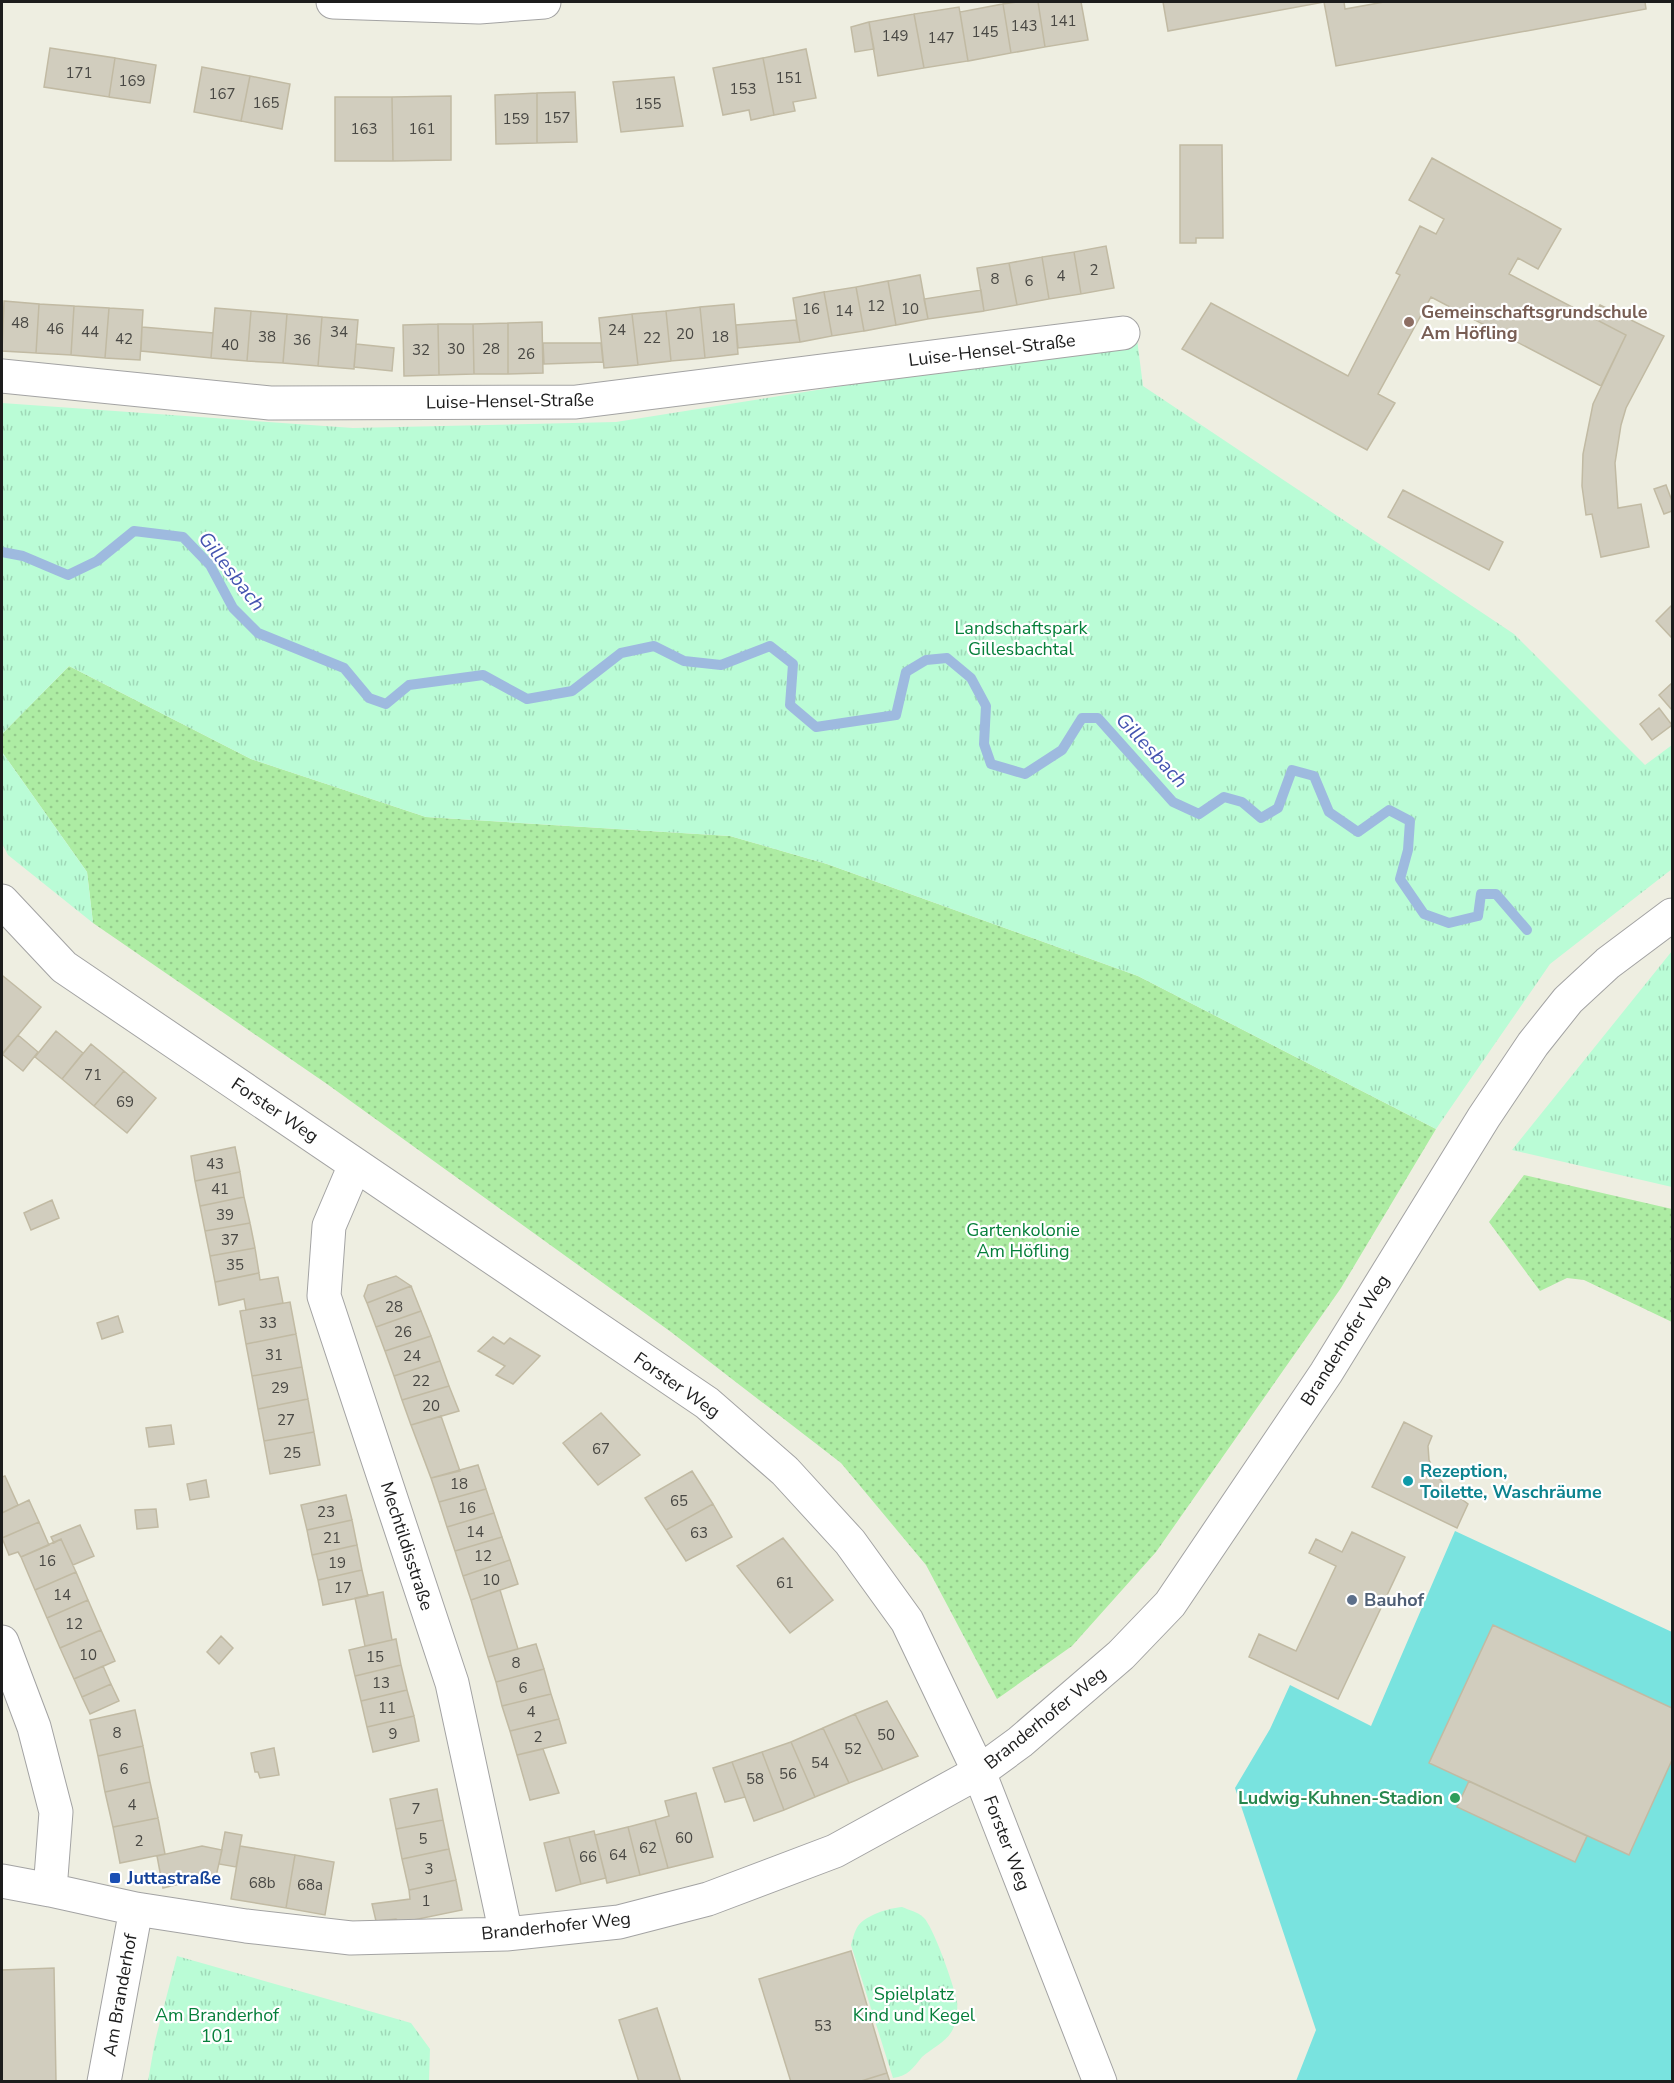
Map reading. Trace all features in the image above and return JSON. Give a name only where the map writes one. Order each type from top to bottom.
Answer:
[{"type":"street","points":[[333,2],[479,4],[544,2]]},
{"type":"street","name":"Luise-Hensel-Straße","points":[[2,376],[270,403],[576,402],[1123,333]]},
{"type":"street","name":"Forster Weg","points":[[2,901],[64,967],[707,1403],[785,1471],[850,1542],[907,1621],[979,1772],[1100,2082]]},
{"type":"street","name":"Branderhofer Weg","points":[[2,1881],[136,1909],[246,1926],[351,1938],[506,1934],[619,1922],[708,1899],[835,1851],[979,1772],[1020,1742],[1121,1655],[1170,1604],[1326,1373],[1484,1117],[1533,1044],[1568,1000],[1608,963],[1672,915]]},
{"type":"street","name":"Mechtildisstraße","points":[[355,1165],[329,1226],[324,1296],[452,1683],[506,1934]]},
{"type":"street","points":[[2,1641],[34,1726],[56,1812],[50,1890]]},
{"type":"street","name":"Am Branderhof","points":[[104,2082],[136,1909]]},
{"type":"green space","name":"Landschaftspark Gillesbachtal","points":[[1137,339],[1143,386],[1514,634],[1645,765],[1672,745],[1672,869],[1550,964],[1436,1129],[1138,976],[827,864],[730,836],[426,817],[251,759],[69,666],[2,734],[2,403],[353,428],[616,422]]},
{"type":"green space","name":"Gartenkolonie Am Höfling","points":[[69,666],[251,759],[426,817],[730,836],[827,864],[1138,976],[1436,1129],[1341,1288],[1156,1552],[1072,1646],[997,1699],[926,1565],[841,1463],[671,1332],[327,1084],[93,923],[87,872],[2,752],[2,734]]},
{"type":"green space","points":[[2,752],[87,872],[93,923],[8,855],[2,843]]},
{"type":"green space","points":[[1672,951],[1672,1187],[1512,1150]]},
{"type":"green space","points":[[1524,1175],[1672,1209],[1672,1322],[1584,1280],[1567,1278],[1540,1291],[1489,1222]]},
{"type":"green space","name":"Spielplatz Kind und Kegel","points":[[902,1907],[919,1914],[927,1922],[948,1971],[957,2009],[954,2026],[947,2038],[922,2057],[910,2071],[893,2078],[851,1945],[858,1926],[866,1919],[878,1913]]},
{"type":"green space","name":"Am Branderhof 101","points":[[177,1956],[411,2023],[430,2049],[429,2081],[148,2081],[155,2041]]},
{"type":"shaded area","name":"Ludwig-Kuhnen-Stadion","points":[[1455,1531],[1672,1632],[1672,2081],[1296,2081],[1316,2030],[1235,1788],[1270,1729],[1290,1685],[1371,1726]]},
{"type":"building","points":[[1038,2],[1045,47],[1011,53],[1003,4]]},
{"type":"building","points":[[1038,2],[1081,2],[1088,40],[1045,47]]},
{"type":"building","points":[[1163,2],[1324,2],[1168,31]]},
{"type":"building","points":[[1324,2],[1344,2],[1345,9],[1384,2],[1645,2],[1646,9],[1336,66]]},
{"type":"building","points":[[1003,4],[1011,53],[968,61],[960,12]]},
{"type":"building","points":[[959,7],[968,61],[924,68],[914,14]]},
{"type":"building","points":[[914,14],[924,68],[878,76],[869,22]]},
{"type":"building","points":[[869,22],[874,49],[855,52],[851,27]]},
{"type":"building","points":[[50,48],[115,58],[109,97],[44,87]]},
{"type":"building","points":[[806,49],[816,98],[793,102],[795,111],[774,115],[763,58]]},
{"type":"building","points":[[115,58],[156,65],[150,103],[109,97]]},
{"type":"building","points":[[763,58],[774,115],[751,120],[749,110],[723,115],[713,68]]},
{"type":"building","points":[[202,67],[250,76],[241,121],[194,112]]},
{"type":"building","points":[[250,76],[290,84],[282,129],[241,121]]},
{"type":"building","points":[[674,77],[683,126],[621,132],[613,82]]},
{"type":"building","points":[[575,92],[577,142],[537,143],[537,93]]},
{"type":"building","points":[[537,93],[537,143],[496,144],[495,95]]},
{"type":"building","points":[[451,96],[451,160],[393,161],[392,97]]},
{"type":"building","points":[[335,97],[392,97],[393,161],[335,161]]},
{"type":"building","points":[[1180,145],[1222,145],[1223,238],[1196,238],[1196,243],[1180,243]]},
{"type":"building","points":[[1432,158],[1561,229],[1538,269],[1518,258],[1509,274],[1626,335],[1601,386],[1431,297],[1378,394],[1395,403],[1367,450],[1182,349],[1211,303],[1348,376],[1400,275],[1396,273],[1420,226],[1436,234],[1444,219],[1409,200]]},
{"type":"building","points":[[1106,246],[1114,288],[1081,294],[1074,252]]},
{"type":"building","points":[[1074,252],[1081,294],[1049,299],[1042,257]]},
{"type":"building","points":[[1042,257],[1049,299],[1017,305],[1009,263]]},
{"type":"building","points":[[1009,263],[1017,305],[984,311],[977,268]]},
{"type":"building","points":[[920,275],[928,319],[896,325],[888,281]]},
{"type":"building","points":[[888,281],[896,325],[864,331],[856,287]]},
{"type":"building","points":[[856,287],[864,331],[832,336],[824,292]]},
{"type":"building","points":[[981,290],[984,311],[928,319],[924,299]]},
{"type":"building","points":[[824,292],[832,336],[800,342],[793,298]]},
{"type":"building","points":[[4,301],[39,304],[36,353],[2,351]]},
{"type":"building","points":[[39,304],[74,306],[71,355],[36,353]]},
{"type":"building","points":[[734,304],[738,354],[705,358],[700,307]]},
{"type":"building","points":[[1600,305],[1664,336],[1626,408],[1615,463],[1618,508],[1641,504],[1649,547],[1601,557],[1592,514],[1586,515],[1582,486],[1583,454],[1593,404],[1626,335],[1593,318]]},
{"type":"building","points":[[74,306],[109,308],[105,358],[71,355]]},
{"type":"building","points":[[700,307],[705,358],[671,361],[666,311]]},
{"type":"building","points":[[109,308],[143,310],[140,360],[105,358]]},
{"type":"building","points":[[215,308],[251,311],[247,361],[211,358]]},
{"type":"building","points":[[251,311],[287,314],[283,363],[247,361]]},
{"type":"building","points":[[666,311],[671,361],[638,365],[632,314]]},
{"type":"building","points":[[287,314],[322,317],[318,366],[283,363]]},
{"type":"building","points":[[632,314],[638,365],[604,368],[599,318]]},
{"type":"building","points":[[322,317],[358,320],[354,369],[318,366]]},
{"type":"building","points":[[796,320],[800,342],[738,348],[736,325]]},
{"type":"building","points":[[542,322],[543,373],[508,374],[508,323]]},
{"type":"building","points":[[508,323],[508,374],[474,374],[473,324]]},
{"type":"building","points":[[438,324],[473,324],[474,374],[439,375]]},
{"type":"building","points":[[438,324],[439,375],[404,376],[403,325]]},
{"type":"building","points":[[142,327],[213,333],[211,358],[141,351]]},
{"type":"building","points":[[543,343],[601,343],[603,362],[544,364]]},
{"type":"building","points":[[356,344],[394,348],[392,371],[354,367]]},
{"type":"building","points":[[1666,485],[1672,501],[1672,511],[1664,514],[1654,489]]},
{"type":"building","points":[[1403,490],[1503,542],[1489,570],[1388,517]]},
{"type":"building","points":[[1672,605],[1672,638],[1656,621]]},
{"type":"building","points":[[1672,683],[1672,710],[1659,695]]},
{"type":"building","points":[[1659,708],[1672,725],[1652,740],[1640,724]]},
{"type":"building","points":[[3,976],[41,1007],[2,1055],[2,978]]},
{"type":"building","points":[[56,1031],[83,1053],[62,1079],[35,1057]]},
{"type":"building","points":[[18,1035],[38,1052],[23,1071],[2,1054]]},
{"type":"building","points":[[91,1044],[124,1071],[94,1106],[62,1079]]},
{"type":"building","points":[[124,1071],[156,1098],[127,1133],[94,1106]]},
{"type":"building","points":[[235,1147],[240,1172],[195,1181],[191,1156]]},
{"type":"building","points":[[240,1172],[244,1197],[200,1206],[195,1181]]},
{"type":"building","points":[[244,1197],[250,1223],[205,1231],[200,1206]]},
{"type":"building","points":[[52,1200],[59,1218],[31,1230],[24,1213]]},
{"type":"building","points":[[250,1223],[255,1248],[210,1256],[205,1231]]},
{"type":"building","points":[[255,1248],[259,1273],[215,1282],[210,1256]]},
{"type":"building","points":[[259,1273],[260,1280],[278,1277],[283,1303],[246,1310],[244,1299],[219,1305],[215,1282]]},
{"type":"building","points":[[396,1276],[411,1286],[367,1303],[364,1296],[368,1285]]},
{"type":"building","points":[[411,1286],[421,1311],[376,1327],[367,1303]]},
{"type":"building","points":[[290,1302],[296,1334],[246,1344],[240,1311]]},
{"type":"building","points":[[421,1311],[431,1336],[385,1351],[376,1327]]},
{"type":"building","points":[[118,1316],[123,1332],[102,1339],[97,1323]]},
{"type":"building","points":[[296,1334],[302,1367],[252,1376],[246,1344]]},
{"type":"building","points":[[431,1336],[440,1361],[394,1376],[385,1351]]},
{"type":"building","points":[[493,1337],[504,1344],[510,1338],[540,1356],[513,1384],[496,1375],[505,1366],[478,1351]]},
{"type":"building","points":[[440,1361],[449,1386],[402,1400],[394,1376]]},
{"type":"building","points":[[302,1367],[308,1399],[258,1409],[252,1376]]},
{"type":"building","points":[[449,1386],[459,1411],[411,1425],[402,1400]]},
{"type":"building","points":[[308,1399],[314,1432],[264,1441],[258,1409]]},
{"type":"building","points":[[601,1413],[640,1455],[598,1485],[563,1443]]},
{"type":"building","points":[[441,1416],[460,1471],[431,1478],[411,1425]]},
{"type":"building","name":"Rezeption, Toilette, Waschräume","points":[[1404,1422],[1432,1436],[1428,1446],[1429,1460],[1436,1474],[1446,1487],[1468,1504],[1457,1528],[1372,1487]]},
{"type":"building","points":[[171,1425],[174,1444],[149,1447],[146,1428]]},
{"type":"building","points":[[314,1432],[320,1465],[270,1474],[264,1441]]},
{"type":"building","points":[[478,1465],[486,1489],[439,1502],[431,1478]]},
{"type":"building","points":[[692,1471],[713,1504],[666,1530],[645,1498]]},
{"type":"building","points":[[5,1476],[18,1505],[2,1513],[2,1477]]},
{"type":"building","points":[[206,1480],[209,1497],[190,1500],[187,1484]]},
{"type":"building","points":[[486,1489],[494,1513],[447,1527],[439,1502]]},
{"type":"building","points":[[346,1495],[352,1520],[307,1530],[301,1505]]},
{"type":"building","points":[[29,1500],[39,1522],[2,1538],[2,1513]]},
{"type":"building","points":[[713,1504],[732,1537],[686,1561],[666,1530]]},
{"type":"building","points":[[156,1509],[158,1527],[137,1529],[135,1510]]},
{"type":"building","points":[[494,1513],[502,1537],[455,1551],[447,1527]]},
{"type":"building","points":[[352,1520],[357,1545],[312,1555],[307,1530]]},
{"type":"building","points":[[39,1522],[49,1545],[21,1557],[18,1552],[9,1555],[2,1538]]},
{"type":"building","points":[[80,1525],[94,1556],[73,1565],[61,1539],[54,1543],[51,1537]]},
{"type":"building","name":"Bauhof","points":[[1352,1532],[1405,1557],[1338,1699],[1249,1657],[1259,1634],[1296,1651],[1336,1566],[1309,1553],[1316,1539],[1342,1552]]},
{"type":"building","points":[[502,1537],[510,1560],[463,1576],[455,1551]]},
{"type":"building","points":[[783,1538],[833,1600],[790,1633],[737,1566]]},
{"type":"building","points":[[61,1539],[76,1572],[35,1590],[21,1557]]},
{"type":"building","points":[[357,1545],[362,1570],[318,1580],[312,1555]]},
{"type":"building","points":[[510,1560],[518,1584],[471,1600],[463,1576]]},
{"type":"building","points":[[362,1570],[368,1596],[323,1605],[318,1580]]},
{"type":"building","points":[[76,1572],[88,1600],[47,1618],[35,1590]]},
{"type":"building","points":[[500,1590],[518,1649],[488,1657],[471,1600]]},
{"type":"building","points":[[383,1592],[392,1640],[365,1646],[355,1598]]},
{"type":"building","points":[[88,1600],[101,1630],[60,1648],[47,1618]]},
{"type":"building","points":[[1493,1625],[1672,1708],[1672,1760],[1629,1855],[1429,1763]]},
{"type":"building","points":[[101,1630],[115,1661],[74,1679],[60,1648]]},
{"type":"building","points":[[221,1636],[233,1648],[219,1664],[207,1652]]},
{"type":"building","points":[[396,1639],[401,1665],[355,1676],[349,1650]]},
{"type":"building","points":[[536,1644],[544,1669],[496,1682],[488,1657]]},
{"type":"building","points":[[401,1665],[407,1690],[361,1701],[355,1676]]},
{"type":"building","points":[[103,1666],[111,1684],[82,1697],[74,1679]]},
{"type":"building","points":[[544,1669],[551,1694],[502,1706],[496,1682]]},
{"type":"building","points":[[111,1684],[119,1701],[90,1714],[82,1697]]},
{"type":"building","points":[[407,1690],[414,1716],[367,1727],[361,1701]]},
{"type":"building","points":[[551,1694],[559,1719],[510,1731],[502,1706]]},
{"type":"building","points":[[887,1701],[918,1756],[883,1770],[855,1714]]},
{"type":"building","points":[[135,1710],[143,1746],[98,1756],[90,1720]]},
{"type":"building","points":[[855,1714],[883,1770],[849,1783],[823,1728]]},
{"type":"building","points":[[414,1716],[419,1741],[373,1752],[367,1727]]},
{"type":"building","points":[[559,1719],[566,1743],[517,1755],[510,1731]]},
{"type":"building","points":[[823,1728],[849,1783],[815,1797],[791,1742]]},
{"type":"building","points":[[791,1742],[815,1797],[784,1810],[762,1752]]},
{"type":"building","points":[[143,1746],[150,1782],[105,1792],[98,1756]]},
{"type":"building","points":[[274,1748],[279,1775],[260,1778],[258,1772],[255,1772],[251,1753]]},
{"type":"building","points":[[543,1749],[559,1793],[530,1800],[517,1755]]},
{"type":"building","points":[[762,1752],[784,1810],[754,1821],[732,1762]]},
{"type":"building","points":[[732,1762],[745,1797],[725,1802],[713,1768]]},
{"type":"building","points":[[1469,1781],[1587,1836],[1575,1862],[1457,1807]]},
{"type":"building","points":[[150,1782],[158,1818],[113,1827],[105,1792]]},
{"type":"building","points":[[437,1789],[443,1820],[396,1829],[390,1799]]},
{"type":"building","points":[[696,1793],[713,1857],[668,1868],[655,1820],[669,1816],[665,1801]]},
{"type":"building","points":[[158,1818],[165,1854],[120,1863],[113,1827]]},
{"type":"building","points":[[443,1820],[449,1849],[402,1859],[396,1829]]},
{"type":"building","points":[[655,1820],[668,1868],[640,1875],[628,1827]]},
{"type":"building","points":[[628,1827],[640,1875],[607,1883],[595,1835]]},
{"type":"building","points":[[594,1831],[606,1878],[581,1884],[569,1837]]},
{"type":"building","points":[[225,1832],[242,1835],[236,1867],[219,1864]]},
{"type":"building","points":[[569,1837],[581,1884],[556,1891],[544,1843]]},
{"type":"building","points":[[202,1846],[222,1850],[215,1881],[207,1877],[163,1888],[157,1856]]},
{"type":"building","points":[[240,1846],[295,1855],[286,1908],[231,1899]]},
{"type":"building","points":[[449,1849],[456,1880],[409,1890],[402,1859]]},
{"type":"building","points":[[295,1855],[334,1862],[325,1915],[286,1908]]},
{"type":"building","points":[[456,1880],[462,1910],[399,1923],[396,1919],[376,1921],[372,1904],[410,1899],[409,1890]]},
{"type":"building","points":[[851,1951],[887,2073],[858,2082],[791,2082],[759,1979]]},
{"type":"building","points":[[54,1968],[56,2082],[2,2082],[2,1970]]},
{"type":"building","points":[[657,2008],[681,2082],[639,2082],[619,2020]]},
{"type":"building","points":[[887,2073],[890,2082],[858,2082]]},
{"type":"waterway","name":"Gillesbach","points":[[2,552],[23,556],[68,575],[97,561],[134,531],[183,537],[210,565],[233,608],[258,633],[344,668],[369,698],[386,704],[409,685],[483,675],[527,699],[572,691],[621,653],[654,646],[684,661],[721,665],[770,646],[793,664],[790,705],[816,727],[896,715],[906,672],[926,660],[947,658],[971,678],[986,706],[984,744],[991,764],[1025,774],[1062,750],[1082,718],[1098,718],[1173,802],[1199,814],[1224,797],[1242,802],[1261,818],[1278,808],[1292,770],[1314,776],[1329,812],[1358,832],[1389,810],[1410,821],[1408,850],[1400,879],[1424,914],[1449,923],[1478,916],[1481,894],[1496,894],[1527,930]]},
{"type":"place","name":"Gemeinschaftsgrundschule Am Höfling","points":[[1409,322]]},
{"type":"place","name":"Rezeption, Toilette, Waschräume","points":[[1408,1481]]},
{"type":"place","name":"Bauhof","points":[[1352,1600]]},
{"type":"place","name":"Ludwig-Kuhnen-Stadion","points":[[1455,1798]]},
{"type":"place","name":"Juttastraße","points":[[115,1878]]}]
